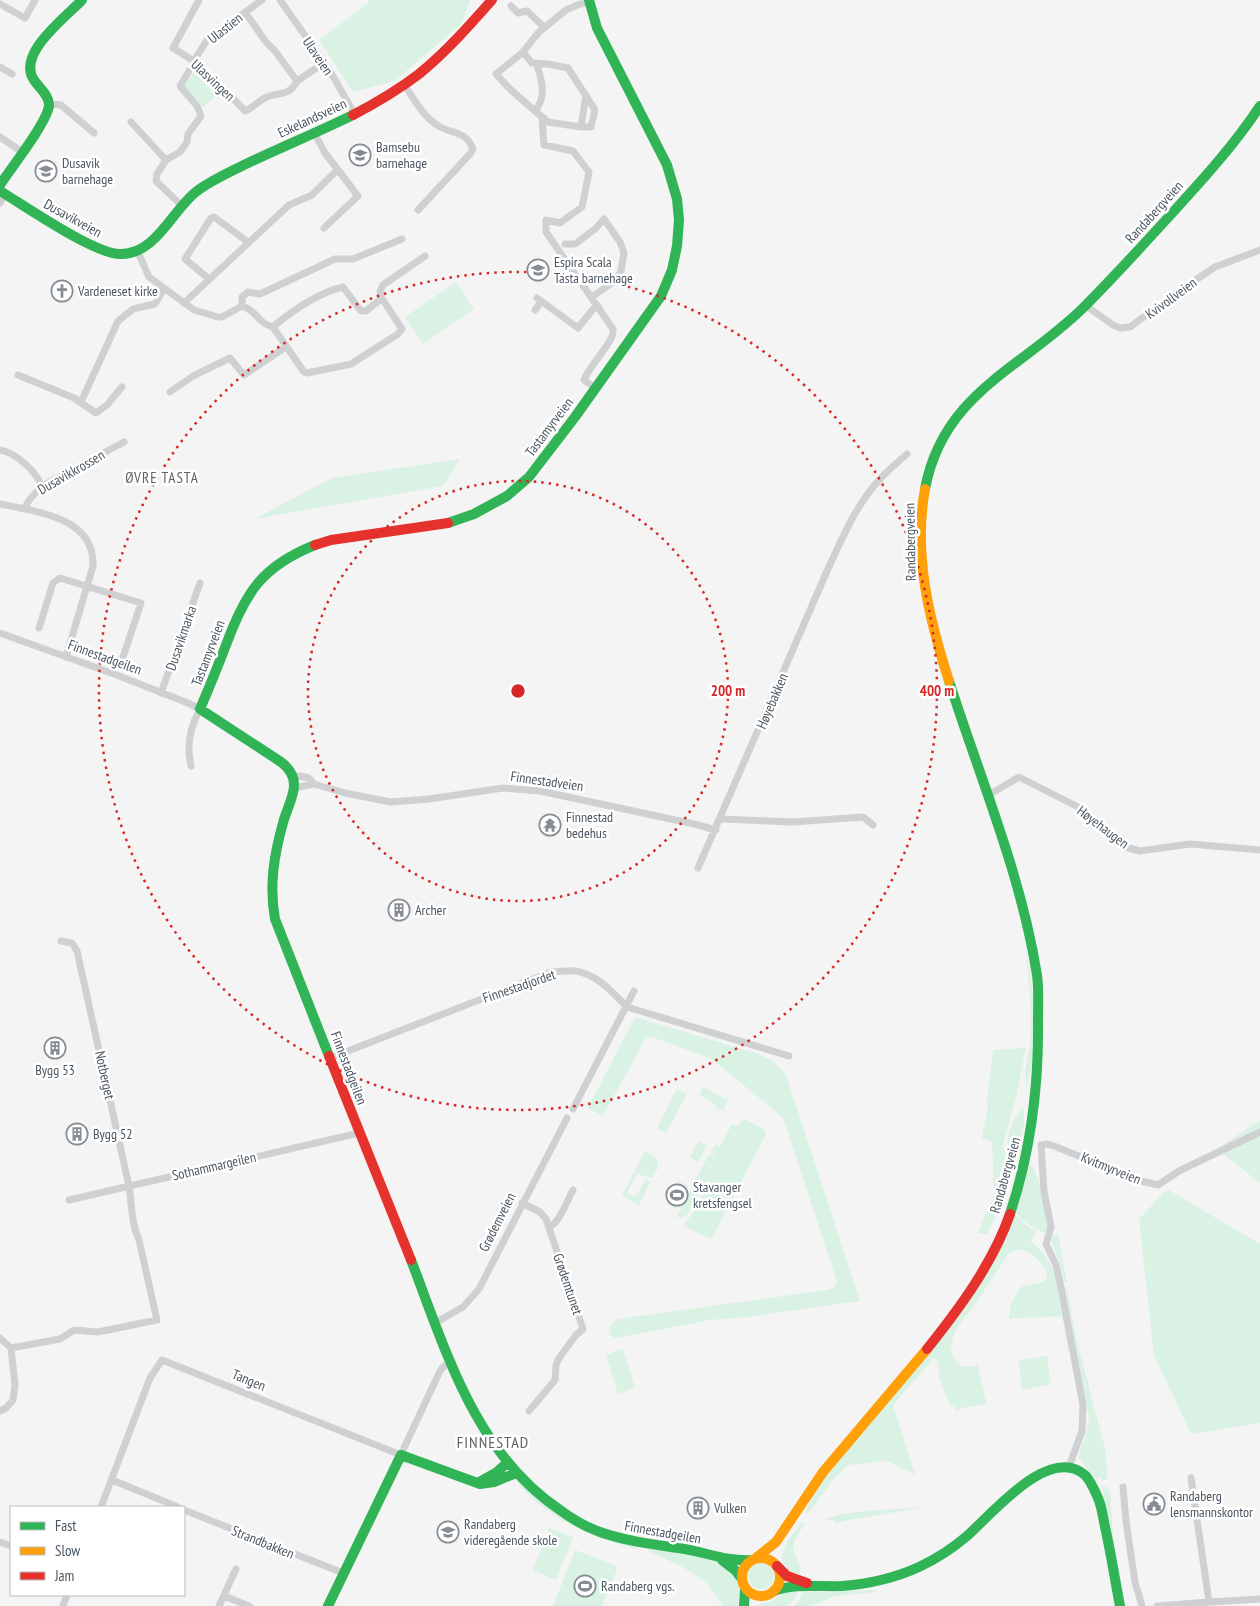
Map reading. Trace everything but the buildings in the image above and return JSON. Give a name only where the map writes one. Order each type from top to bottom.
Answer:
[{"type":"main road","points":[[1,193],[22,152],[42,123],[49,109],[48,98],[31,74],[31,58],[39,44],[82,0]]},
{"type":"main road","name":"Eskelandsveien","points":[[137,250],[150,242],[181,205],[196,191],[232,171],[354,114],[404,84],[457,40],[492,0]]},
{"type":"main road","name":"Tastamyrveien","points":[[200,709],[240,609],[250,592],[264,575],[297,551],[315,544],[451,523],[474,514],[507,496],[529,477],[661,296],[672,270],[677,246],[679,220],[677,199],[667,165],[597,28],[589,1]]},
{"type":"main road","name":"Randabergveien","points":[[754,1559],[768,1551],[780,1540],[822,1474],[901,1380],[966,1286],[1007,1200],[1021,1149],[1032,1087],[1035,1026],[1031,947],[1014,875],[942,660],[928,606],[923,573],[921,532],[922,502],[932,459],[951,422],[964,406],[986,384],[1062,327],[1085,306],[1147,241],[1227,151],[1260,106]]},
{"type":"main road","name":"Dusavikveien","points":[[1,193],[61,228],[105,250],[121,254],[137,250]]},
{"type":"main road","name":"Finnestadveien","points":[[200,709],[281,762],[291,771],[294,777]]},
{"type":"main road","name":"Finnestadgeilen","points":[[294,777],[294,788],[273,866],[270,895],[275,919],[435,1323],[464,1393],[474,1412],[516,1473],[549,1504],[568,1517],[589,1528],[624,1540],[684,1548],[719,1558],[740,1561],[754,1559]]},
{"type":"main road","points":[[328,1606],[402,1452]]},
{"type":"main road","name":"Tangen","points":[[402,1452],[476,1483]]},
{"type":"main road","points":[[476,1483],[490,1476],[508,1462]]},
{"type":"main road","points":[[751,1606],[770,1593],[787,1587],[844,1586],[896,1576],[919,1566],[943,1554],[965,1537],[1014,1492],[1036,1475],[1053,1466],[1069,1466],[1087,1477],[1099,1499],[1120,1606]]},
{"type":"main road","points":[[476,1483],[489,1484],[516,1473]]},
{"type":"main road","name":"Randabergveien","points":[[777,1566],[780,1540]]},
{"type":"main road","name":"Finnestadgeilen","points":[[719,1558],[736,1570],[744,1584]]},
{"type":"main road","points":[[744,1606],[745,1566],[754,1559],[770,1559],[787,1576],[820,1586]]},
{"type":"main road","points":[[770,1593],[780,1579],[777,1566]]},
{"type":"main road","points":[[744,1584],[752,1594],[770,1593]]},
{"type":"street","points":[[0,4],[25,18],[35,0]]},
{"type":"street","name":"Ulasvingen","points":[[200,0],[173,47],[194,61],[218,88],[225,90],[246,111],[267,97],[286,93],[297,81],[324,63]]},
{"type":"street","name":"Ulastien","points":[[194,61],[207,40],[262,0]]},
{"type":"street","name":"Ulaveien","points":[[280,0],[324,63],[354,114]]},
{"type":"street","points":[[523,52],[532,63],[566,67],[595,110],[592,126],[589,128],[551,123],[542,118],[496,74],[523,52],[532,38],[544,27],[566,10],[589,1]]},
{"type":"street","points":[[511,6],[518,13],[527,11],[544,27]]},
{"type":"street","points":[[245,12],[297,81]]},
{"type":"street","points":[[536,63],[542,83],[542,96],[536,111]]},
{"type":"street","points":[[0,67],[12,74]]},
{"type":"street","points":[[181,205],[156,181],[157,174],[166,160],[180,152],[187,142],[188,134],[201,116],[199,109],[180,86],[189,71]]},
{"type":"street","points":[[404,84],[417,104],[433,122],[465,137],[470,142],[472,149],[470,154],[418,210]]},
{"type":"street","points":[[581,127],[586,95]]},
{"type":"street","points":[[49,104],[61,105],[94,132]]},
{"type":"street","points":[[542,118],[544,145],[573,151],[589,172],[582,207],[560,222],[546,220],[546,232],[614,330],[612,337],[586,372],[584,380],[595,388]]},
{"type":"street","points":[[131,122],[166,160]]},
{"type":"street","points":[[314,132],[324,153],[358,196],[324,228]]},
{"type":"street","points":[[0,137],[22,152]]},
{"type":"street","points":[[184,303],[289,205],[296,200],[312,195],[338,170]]},
{"type":"street","points":[[209,279],[185,259],[211,218],[214,218],[248,242]]},
{"type":"street","points":[[565,244],[575,244],[595,229],[604,219],[620,242],[624,253],[621,271],[616,280],[592,297]]},
{"type":"street","points":[[242,306],[241,300],[243,295],[248,292],[260,294],[335,259],[353,260],[402,240]]},
{"type":"street","points":[[137,250],[149,277],[194,310],[222,317],[242,306]]},
{"type":"street","name":"Kvivollveien","points":[[1085,306],[1120,328],[1130,327],[1179,291],[1215,268],[1260,250]]},
{"type":"street","points":[[242,306],[253,311],[264,324],[272,327],[304,372],[351,364],[398,334],[402,329],[381,299],[380,292],[383,285],[425,256]]},
{"type":"street","points":[[272,327],[306,303],[340,288],[344,288],[361,310],[366,311],[381,299]]},
{"type":"street","points":[[81,402],[118,321],[133,309],[155,304],[164,289]]},
{"type":"street","points":[[535,310],[539,300],[578,328],[593,309],[598,306]]},
{"type":"street","points":[[170,392],[193,376],[230,358],[244,375],[286,347]]},
{"type":"street","points":[[18,375],[81,402],[96,413],[122,387]]},
{"type":"street","name":"Dusavikkrossen","points":[[24,509],[42,486],[124,442]]},
{"type":"street","points":[[0,450],[9,453],[30,468],[42,486]]},
{"type":"street","name":"Høyebakken","points":[[721,819],[827,571],[850,523],[862,502],[881,478],[907,454]]},
{"type":"street","points":[[0,504],[67,521],[87,540],[93,557],[93,566],[66,657]]},
{"type":"street","points":[[39,628],[55,580],[62,578],[141,603],[123,657]]},
{"type":"street","name":"Dusavikmarka","points":[[161,693],[200,583]]},
{"type":"street","name":"Finnestadgeilen","points":[[0,633],[200,709]]},
{"type":"street","points":[[191,766],[189,736],[194,719],[200,709]]},
{"type":"street","name":"Finnestadveien","points":[[294,777],[309,778],[314,784]]},
{"type":"street","name":"Høyehaugen","points":[[987,796],[1019,777],[1080,808],[1126,847],[1140,851],[1190,844],[1260,850]]},
{"type":"street","name":"Finnestadveien","points":[[294,788],[314,784],[365,798],[391,802],[430,799],[504,788],[540,791],[716,830]]},
{"type":"street","points":[[698,868],[721,819],[793,822],[863,817],[873,826]]},
{"type":"street","name":"Notberget","points":[[11,1348],[60,1339],[74,1330],[98,1332],[157,1320],[139,1240],[138,1222],[132,1208],[129,1186],[78,958],[72,943],[61,941]]},
{"type":"street","name":"Finnestadjordet","points":[[330,1058],[551,972],[575,971],[597,979],[613,992],[626,1007]]},
{"type":"street","points":[[573,1109],[634,991]]},
{"type":"street","points":[[626,1007],[790,1056]]},
{"type":"street","name":"Grødemveien","points":[[435,1323],[463,1307],[479,1289],[567,1118]]},
{"type":"street","name":"Kvitmyrveien","points":[[1041,1145],[1054,1146],[1141,1181],[1158,1185],[1179,1170],[1260,1132]]},
{"type":"street","name":"Sothammargeilen","points":[[69,1200],[359,1133]]},
{"type":"street","name":"Randabergveien","points":[[1041,1145],[1044,1191],[1051,1227],[1046,1244],[1056,1264],[1083,1405],[1082,1431],[1069,1466]]},
{"type":"street","points":[[549,1227],[556,1221],[573,1190]]},
{"type":"street","name":"Grødemtunet","points":[[522,1203],[542,1214],[549,1227],[584,1330],[576,1335],[559,1358],[556,1365],[555,1380],[529,1411]]},
{"type":"street","points":[[0,1338],[11,1348],[15,1394],[9,1405],[0,1411]]},
{"type":"street","name":"Tangen","points":[[101,1506],[150,1378],[162,1360],[402,1452]]},
{"type":"street","points":[[402,1452],[440,1370],[451,1362]]},
{"type":"street","points":[[1192,1478],[1209,1602]]},
{"type":"street","points":[[112,1480],[176,1506]]},
{"type":"street","points":[[1123,1487],[1135,1582],[1142,1606]]},
{"type":"street","name":"Strandbakken","points":[[185,1510],[343,1573]]},
{"type":"street","points":[[219,1606],[236,1570]]},
{"type":"street","points":[[224,1596],[249,1606]]},
{"type":"street","points":[[1157,1606],[1260,1599]]},
{"type":"green space","points":[[368,0],[470,0],[462,23],[395,81],[353,92],[319,40],[369,2]]},
{"type":"green space","points":[[194,72],[216,96],[203,107],[184,86]]},
{"type":"green space","points":[[456,282],[474,309],[423,344],[405,317]]},
{"type":"green space","points":[[460,459],[443,486],[254,519],[332,478]]},
{"type":"green space","points":[[1026,953],[1032,985],[1034,1020],[1033,1055],[1027,1087],[1025,1070],[1030,1042],[1031,1020]]},
{"type":"green space","points":[[635,1017],[761,1055],[774,1062],[786,1075],[860,1301],[746,1317],[710,1320],[620,1338],[614,1338],[611,1335],[609,1329],[618,1319],[827,1290],[837,1284],[784,1120],[710,1058],[648,1037],[603,1116],[588,1108]]},
{"type":"green space","points":[[1026,1048],[1016,1097],[1003,1145],[1005,1153],[1015,1159],[1007,1191],[987,1234],[978,1233],[994,1194],[992,1142],[982,1138],[988,1106],[987,1099],[993,1050]]},
{"type":"green space","points":[[703,1087],[728,1100],[723,1111],[716,1108],[716,1105],[700,1095]]},
{"type":"green space","points":[[677,1089],[687,1094],[666,1133],[657,1128]]},
{"type":"green space","points":[[1024,1107],[1024,1124],[1016,1155],[1010,1151],[1008,1146],[1009,1134],[1013,1121]]},
{"type":"green space","points":[[745,1119],[763,1129],[766,1134],[712,1238],[708,1238],[684,1226],[684,1224],[693,1213],[710,1181],[707,1180],[688,1214],[684,1217],[676,1217],[709,1154],[715,1155],[710,1152],[716,1144],[720,1147],[732,1124],[737,1126]]},
{"type":"green space","points":[[1260,1120],[1260,1183],[1217,1149]]},
{"type":"green space","points":[[698,1141],[707,1145],[698,1162],[690,1157]]},
{"type":"green space","points":[[645,1151],[657,1159],[658,1168],[652,1178],[638,1174],[627,1193],[634,1197],[645,1180],[651,1181],[639,1205],[622,1195]]},
{"type":"green space","points":[[1030,1163],[1037,1177],[1043,1202],[1047,1230],[1043,1233],[1023,1221],[1016,1213]]},
{"type":"green space","name":"Stavanger kretsfengsel","points":[[678,1181],[688,1186],[676,1209],[666,1203]]},
{"type":"green space","points":[[1167,1189],[1260,1244],[1260,1423],[1191,1434],[1154,1355],[1139,1219]]},
{"type":"green space","points":[[1014,1214],[1023,1223],[1037,1232],[1030,1241],[1041,1250],[1055,1275],[1069,1349],[1062,1316],[1009,1319],[1011,1303],[1021,1287],[1043,1282],[1047,1277],[1047,1271],[1035,1257],[1026,1251],[1015,1250],[1009,1253],[961,1322],[951,1345],[953,1357],[958,1364],[965,1367],[978,1365],[985,1404],[962,1408],[956,1411],[954,1406],[950,1406],[940,1379],[938,1362],[934,1358],[893,1405],[915,1475],[884,1461],[848,1465],[832,1481],[808,1514],[805,1512],[816,1489],[1006,1237],[1013,1236],[1004,1236]]},
{"type":"green space","points":[[1058,1235],[1059,1239],[1067,1283],[1064,1281],[1051,1241],[1051,1238]]},
{"type":"green space","points":[[1067,1289],[1076,1337],[1106,1455],[1107,1479],[1101,1481],[1101,1477],[1095,1478],[1079,1459],[1089,1420]]},
{"type":"green space","points":[[623,1349],[635,1388],[618,1394],[606,1355]]},
{"type":"green space","points":[[1047,1356],[1051,1384],[1022,1390],[1019,1360]]},
{"type":"green space","points":[[520,1484],[562,1518],[641,1549],[605,1539],[577,1528],[552,1514],[529,1495]]},
{"type":"green space","points":[[1102,1486],[1107,1487],[1110,1492],[1113,1532],[1125,1606],[1123,1606]]},
{"type":"green space","points":[[925,1507],[843,1521],[836,1524],[835,1521],[825,1520],[844,1514],[872,1510]]},
{"type":"green space","points":[[802,1522],[805,1524],[793,1546],[800,1566],[800,1574],[789,1572],[782,1559],[786,1543]]},
{"type":"green space","points":[[549,1528],[573,1537],[556,1580],[533,1570]]},
{"type":"green space","points":[[649,1549],[701,1556],[725,1567],[733,1575],[739,1586],[738,1606],[723,1606],[700,1578],[679,1565],[649,1552]]},
{"type":"green space","name":"Randaberg vgs.","points":[[575,1550],[618,1567],[602,1606],[553,1606]]},
{"type":"green space","points":[[761,1563],[770,1567],[774,1576],[770,1585],[761,1589],[752,1585],[748,1576],[752,1567]]},
{"type":"green space","points":[[875,1590],[876,1592],[836,1596],[810,1606],[794,1606],[800,1599],[802,1592]]},
{"type":"green space","points":[[787,1591],[798,1591],[794,1600],[786,1606],[756,1606],[772,1601]]},
{"type":"traffic: fast","points":[[0,185],[42,124],[49,106],[48,99],[34,80],[30,70],[32,59],[45,37],[82,0]]},
{"type":"traffic: fast","points":[[448,523],[474,514],[507,496],[529,477],[575,417],[661,296],[672,270],[677,246],[679,220],[677,199],[667,165],[597,28],[589,0]]},
{"type":"traffic: fast","points":[[925,489],[934,456],[949,429],[967,406],[987,385],[1059,329],[1095,296],[1208,173],[1260,106]]},
{"type":"traffic: fast","points":[[0,191],[77,238],[94,246],[108,252],[120,254],[133,252],[154,240],[188,199],[209,183],[353,115]]},
{"type":"traffic: fast","points":[[315,545],[281,562],[258,583],[240,610],[200,709],[281,762],[289,769],[292,775],[294,781],[293,794],[283,823],[275,858],[273,906],[275,919],[329,1056]]},
{"type":"traffic: fast","points":[[949,681],[999,826],[1021,900],[1038,980],[1038,1045],[1035,1094],[1028,1142],[1010,1214]]},
{"type":"traffic: fast","points":[[411,1260],[451,1364],[467,1398],[485,1430],[506,1460],[531,1487],[569,1517],[600,1532],[648,1544],[687,1549],[724,1558],[752,1560]]},
{"type":"traffic: fast","points":[[328,1606],[401,1455],[480,1484],[494,1482],[516,1473]]},
{"type":"traffic: fast","points":[[479,1482],[497,1472],[508,1462]]},
{"type":"traffic: fast","points":[[774,1591],[799,1586],[862,1584],[910,1571],[956,1545],[1006,1499],[1038,1475],[1055,1468],[1071,1468],[1087,1477],[1099,1501],[1120,1606]]},
{"type":"traffic: fast","points":[[722,1560],[735,1570],[742,1579]]},
{"type":"traffic: fast","points":[[744,1606],[745,1588]]},
{"type":"traffic: slow","points":[[925,489],[922,513],[922,562],[929,610],[949,681]]},
{"type":"traffic: slow","points":[[756,1558],[776,1542],[823,1472],[927,1349]]},
{"type":"traffic: slow","points":[[761,1558],[775,1563],[780,1577],[775,1591],[761,1596],[747,1591],[742,1577],[747,1563],[761,1558]]},
{"type":"traffic: jam","points":[[353,115],[387,96],[429,66],[492,0]]},
{"type":"traffic: jam","points":[[315,545],[331,540],[448,523]]},
{"type":"traffic: jam","points":[[329,1056],[411,1260]]},
{"type":"traffic: jam","points":[[927,1349],[963,1302],[985,1268],[1010,1214]]},
{"type":"traffic: jam","points":[[777,1566],[787,1576],[807,1583]]},
{"type":"place","name":"Bamsebu barnehage","points":[[360,155]]},
{"type":"place","name":"Dusavik barnehage","points":[[46,171]]},
{"type":"place","name":"Espira Scala Tasta barnehage","points":[[538,270]]},
{"type":"place","name":"Vardeneset kirke","points":[[62,291]]},
{"type":"place","name":"Finnestad bedehus","points":[[550,825]]},
{"type":"place","name":"Archer","points":[[399,910]]},
{"type":"place","name":"Bygg 53","points":[[55,1048]]},
{"type":"place","name":"Bygg 52","points":[[77,1134]]},
{"type":"place","name":"Stavanger kretsfengsel","points":[[677,1195]]},
{"type":"place","name":"Randaberg lensmannskontor","points":[[1154,1504]]},
{"type":"place","name":"Vulken","points":[[698,1508]]},
{"type":"place","name":"Randaberg videregående skole","points":[[448,1532]]},
{"type":"place","name":"Randaberg vgs.","points":[[585,1586]]},
{"type":"district","name":"ØVRE TASTA","points":[[162,478]]},
{"type":"district","name":"FINNESTAD","points":[[493,1442]]}]
